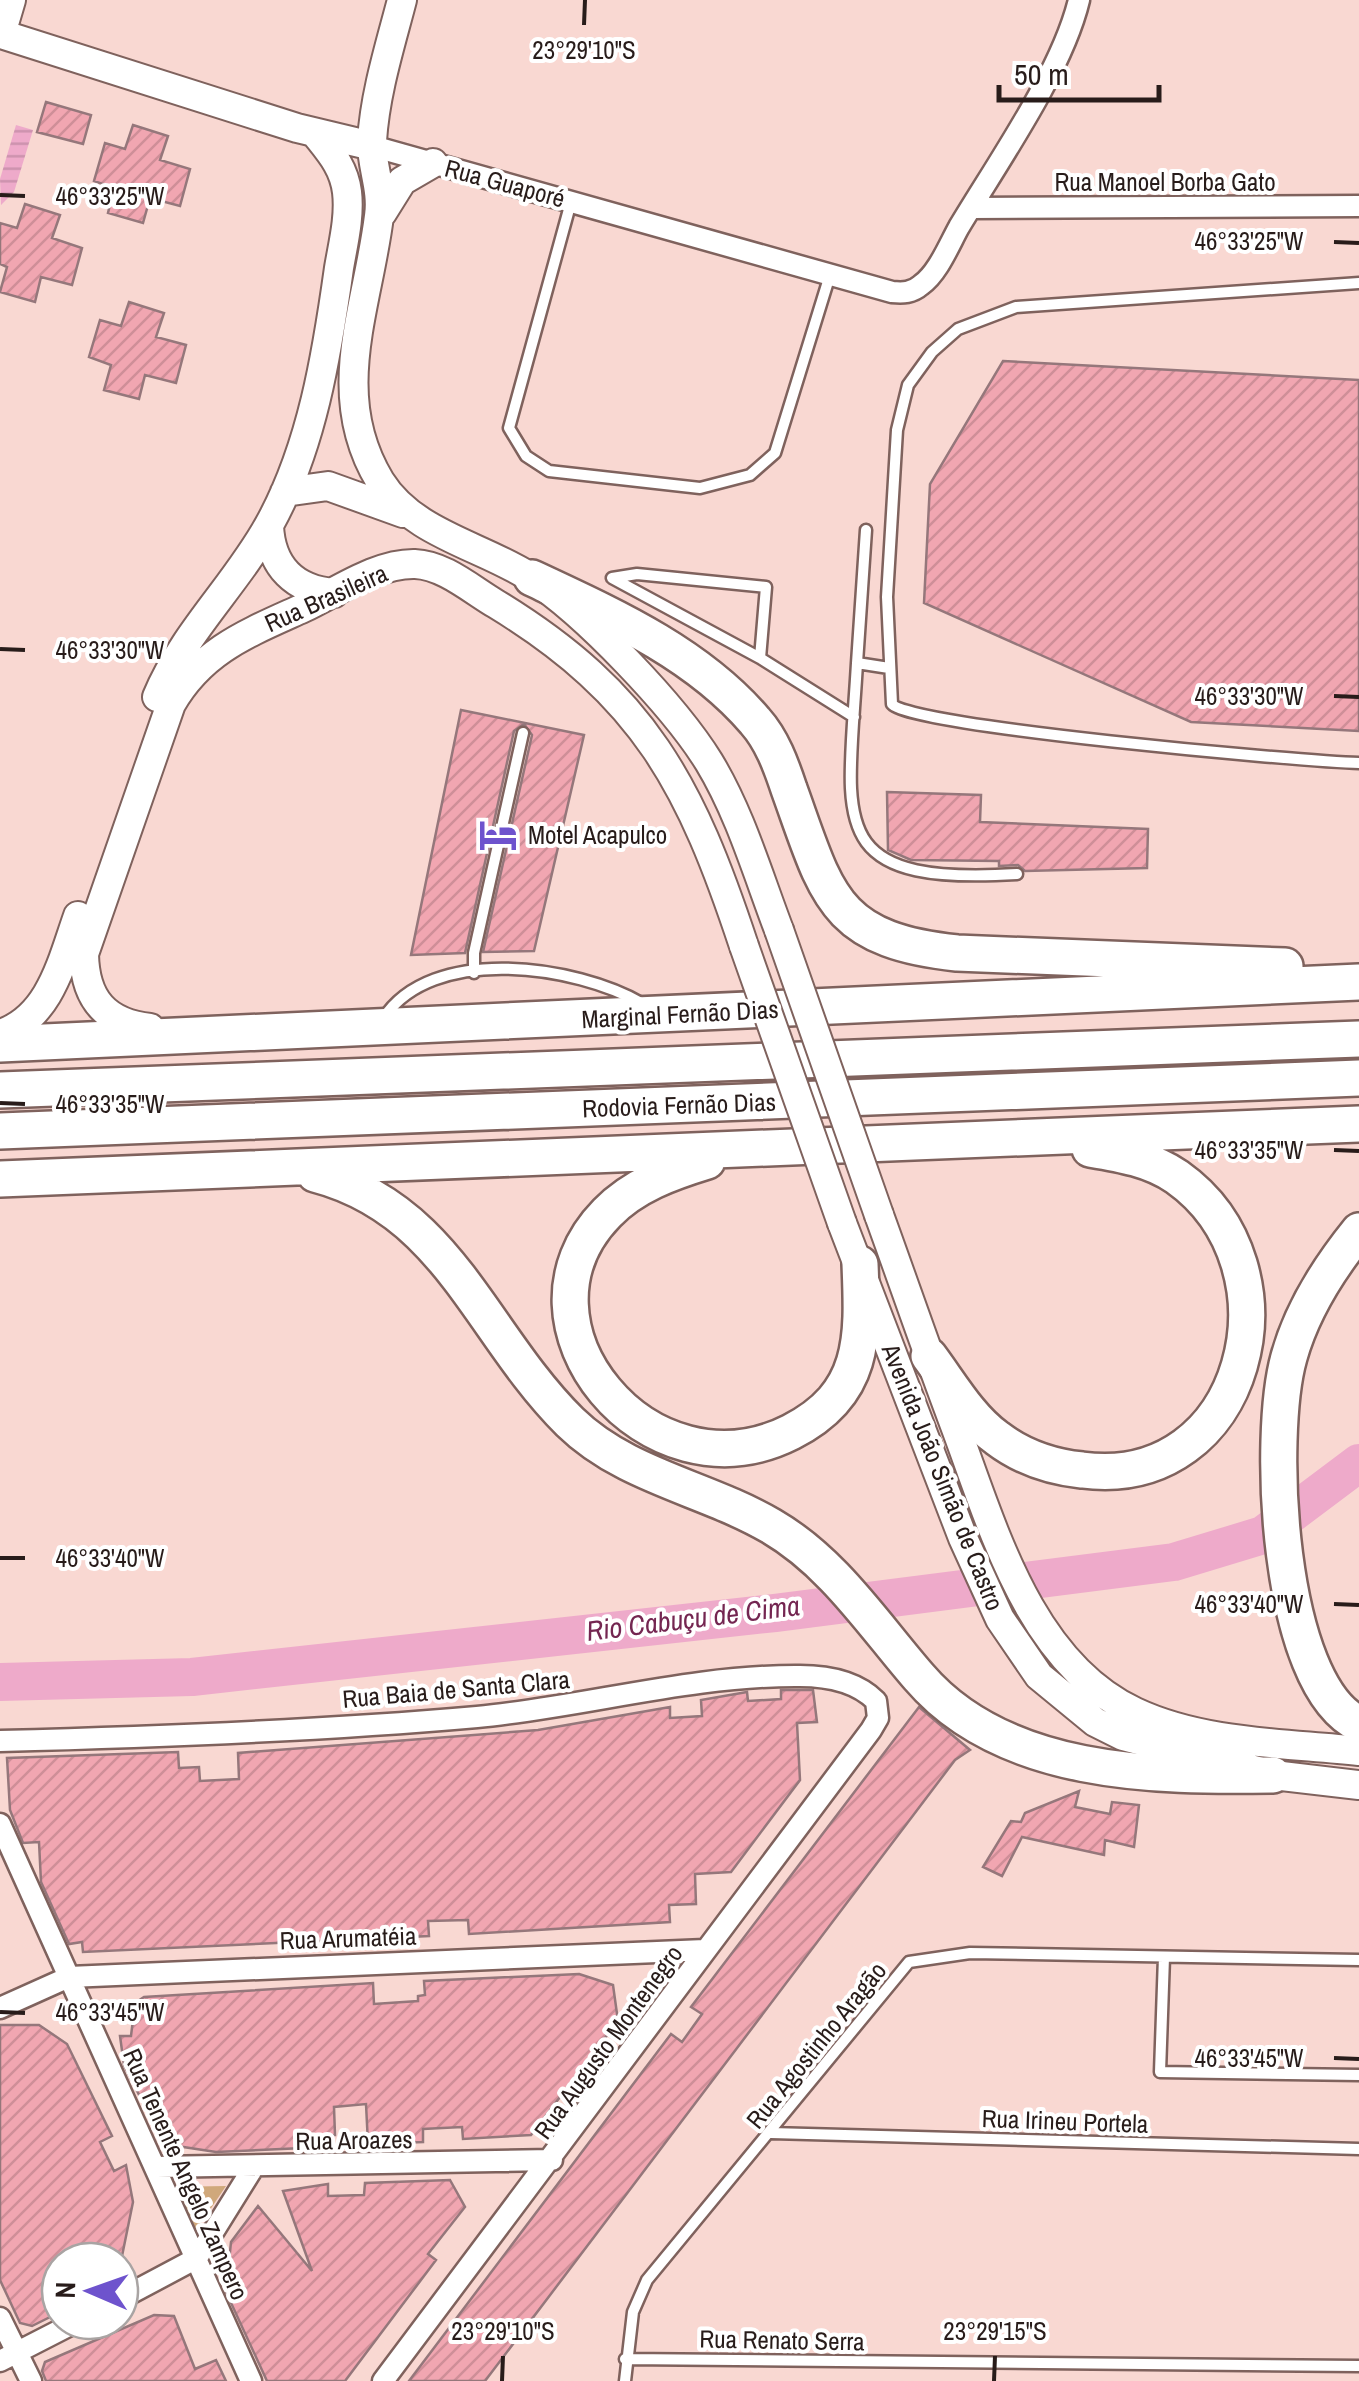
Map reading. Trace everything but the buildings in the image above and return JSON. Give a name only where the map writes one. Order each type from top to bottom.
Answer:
[{"type":"highway","points":[[532,578],[620,620],[731,694],[774,749],[825,888],[868,932],[911,948],[957,953],[1341,969],[1359,980]]},
{"type":"highway","name":"Marginal Fernão Dias","points":[[0,1044],[376,1030],[1359,980]]},
{"type":"highway","points":[[94,1086],[376,1030]]},
{"type":"highway","name":"Rodovia Fernão Dias","points":[[0,1090],[1359,1038]]},
{"type":"highway","name":"Rodovia Fernão Dias","points":[[0,1131],[1359,1078]]},
{"type":"highway","points":[[0,1179],[1359,1124]]},
{"type":"highway","points":[[929,1356],[996,1438],[1026,1456],[1064,1468],[1099,1473],[1133,1468],[1168,1455],[1194,1436],[1234,1384],[1249,1322],[1246,1282],[1223,1225],[1198,1196],[1176,1176],[1132,1157],[1020,1136]]},
{"type":"highway","points":[[748,1148],[677,1170],[632,1192],[606,1213],[579,1260],[574,1306],[580,1345],[598,1384],[621,1409],[656,1435],[713,1450],[774,1441],[806,1424],[839,1393],[859,1356],[863,1330],[860,1264]]},
{"type":"highway","points":[[285,1166],[350,1183],[404,1216],[468,1287],[538,1386],[589,1437],[624,1460],[772,1526],[811,1554],[919,1678],[964,1717],[1010,1741],[1049,1754],[1141,1772],[1272,1775]]},
{"type":"highway","points":[[1359,1231],[1317,1291],[1299,1326],[1280,1399],[1277,1466],[1298,1633],[1330,1698],[1359,1724]]},
{"type":"main road","points":[[0,35],[11,0]]},
{"type":"main road","points":[[402,0],[382,76],[372,146],[380,182],[379,219],[351,359],[354,418],[364,452],[404,514]]},
{"type":"main road","name":"Rua Guaporé","points":[[0,35],[315,133],[372,146]]},
{"type":"main road","points":[[0,1034],[24,1025],[40,1009],[168,672],[268,526],[304,444],[319,380],[347,193],[340,167],[315,133]]},
{"type":"main road","points":[[379,219],[402,181],[433,163]]},
{"type":"main road","points":[[285,492],[328,486],[404,514],[532,578]]},
{"type":"main road","points":[[268,526],[276,560],[286,574],[300,585],[334,593]]},
{"type":"main road","name":"Rua Brasileira","points":[[202,1034],[132,1026],[104,1013],[86,981],[89,933],[170,704],[188,676],[228,643],[403,564],[438,568],[524,622],[596,674],[646,730],[685,792],[714,854],[744,946]]},
{"type":"main road","name":"Avenida João Simão de Castro","points":[[532,578],[604,640],[669,707],[709,763],[779,930],[996,1538],[1032,1610],[1064,1656],[1091,1684],[1133,1712],[1202,1733],[1359,1751]]},
{"type":"main road","name":"Avenida João Simão de Castro","points":[[744,946],[842,1223],[962,1538],[1000,1619],[1039,1676],[1095,1722],[1173,1752],[1272,1775],[1359,1785]]},
{"type":"street","name":"Rua Guaporé","points":[[372,146],[830,274],[908,292],[925,282],[971,208],[1050,72],[1074,24],[1079,0]]},
{"type":"street","name":"Rua Manoel Borba Gato","points":[[971,208],[1359,206]]},
{"type":"street","name":"Rua Baia de Santa Clara","points":[[0,1741],[206,1736],[477,1717],[780,1676],[824,1677],[861,1688],[879,1709],[871,1730]]},
{"type":"street","name":"Rua Augusto Montenegro","points":[[383,2381],[871,1730]]},
{"type":"street","name":"Rua Tenente Angelo Zampero","points":[[0,1824],[252,2381]]},
{"type":"street","name":"Rua Arumatéia","points":[[0,2008],[69,1977],[704,1950]]},
{"type":"street","name":"Rua Aroazes","points":[[157,2167],[552,2160]]},
{"type":"street","points":[[140,2288],[197,2258],[253,2168]]},
{"type":"street","points":[[0,2318],[9,2358],[30,2381]]},
{"type":"street","points":[[9,2358],[41,2341]]},
{"type":"lane","points":[[572,200],[509,428],[526,456],[549,471],[700,488],[750,475],[775,453],[830,274]]},
{"type":"lane","points":[[1359,284],[1016,307],[958,328],[932,352],[908,385],[897,430],[887,597],[892,704],[907,714],[976,726],[1359,763]]},
{"type":"lane","points":[[866,530],[854,717],[853,810],[865,842],[882,861],[923,874],[1016,874]]},
{"type":"lane","points":[[760,658],[766,587],[638,574],[612,578],[760,658],[854,717]]},
{"type":"lane","points":[[857,663],[889,668]]},
{"type":"lane","points":[[474,973],[474,953],[523,732]]},
{"type":"lane","points":[[376,1030],[394,1002],[411,988],[440,977],[514,970],[565,974],[612,986],[661,1015]]},
{"type":"lane","name":"Rua Agostinho Aragão","points":[[625,2381],[633,2312],[647,2280],[909,1962],[956,1954],[1359,1960]]},
{"type":"lane","points":[[1164,1956],[1160,2072],[1359,2074]]},
{"type":"lane","name":"Rua Irineu Portela","points":[[771,2133],[1359,2149]]},
{"type":"lane","name":"Rua Renato Serra","points":[[625,2359],[1359,2366]]},
{"type":"shaded area","points":[[16,125],[33,130],[14,192],[1,205],[0,179]]},
{"type":"shaded area","points":[[226,2186],[191,2238],[165,2187]]},
{"type":"waterway","name":"Rio Cabuçu de Cima","points":[[0,1682],[192,1677],[775,1613],[1174,1562],[1263,1535],[1359,1463]]},
{"type":"place","name":"Motel Acapulco","points":[[498,835]]}]
